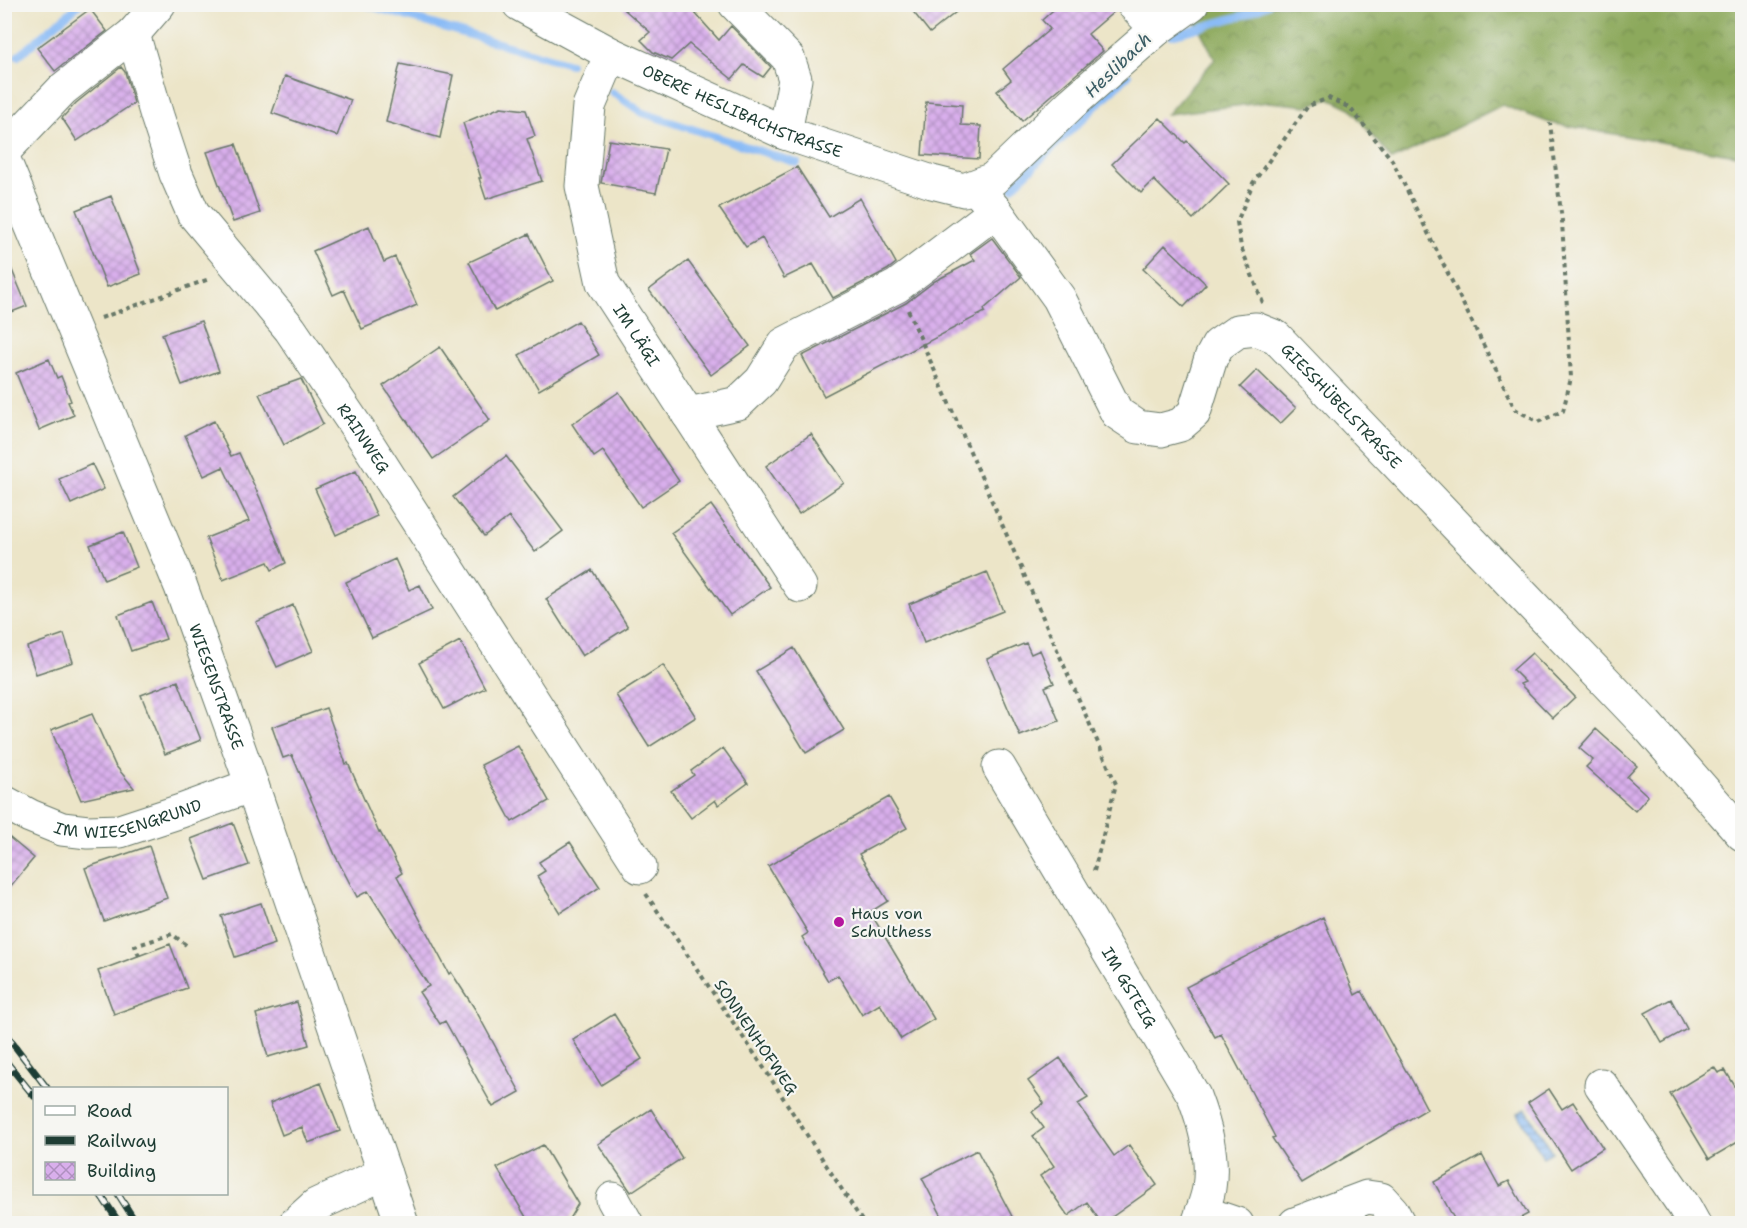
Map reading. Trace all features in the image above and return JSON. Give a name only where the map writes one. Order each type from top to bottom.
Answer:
[{"type":"street","points":[[4,151],[63,89],[133,34],[159,4]]},
{"type":"street","name":"OBERE HESLIBACHSTRASSE","points":[[519,4],[611,54],[785,133],[932,183],[964,190],[975,187]]},
{"type":"street","points":[[735,4],[788,58],[795,79],[785,133]]},
{"type":"street","points":[[1133,4],[1157,29]]},
{"type":"street","points":[[975,187],[993,179],[1071,104],[1157,29],[1192,4]]},
{"type":"street","name":"RAINWEG","points":[[133,34],[176,174],[193,213],[290,329],[368,444],[640,867]]},
{"type":"street","name":"IM LÄGI","points":[[611,54],[589,106],[582,186],[603,283],[800,586]]},
{"type":"street","name":"WIESENSTRASSE","points":[[4,160],[181,587],[252,785],[402,1224]]},
{"type":"street","name":"GIESSHÜBELSTRASSE","points":[[975,187],[996,211],[1059,298],[1117,413],[1138,428],[1161,430],[1180,425],[1194,413],[1211,358],[1218,345],[1238,331],[1256,329],[1276,337],[1645,723],[1743,834]]},
{"type":"street","points":[[688,414],[738,403],[761,381],[784,344],[897,286],[996,211]]},
{"type":"street","name":"IM GSTEIG","points":[[999,767],[1194,1096],[1207,1138],[1210,1163],[1209,1187],[1200,1218]]},
{"type":"street","name":"IM WIESENGRUND","points":[[4,802],[62,829],[88,832],[120,831],[252,785]]},
{"type":"street","points":[[1601,1085],[1694,1224]]},
{"type":"street","points":[[295,1224],[316,1205],[385,1174]]},
{"type":"street","points":[[1295,1224],[1367,1197],[1381,1199],[1392,1211],[1399,1224]]},
{"type":"street","points":[[1200,1218],[1237,1224]]},
{"type":"path","points":[[1276,337],[1241,247],[1237,222],[1253,183],[1308,106],[1329,98],[1350,108],[1392,160],[1515,409],[1538,422],[1563,411],[1571,378],[1562,221],[1550,123]]},
{"type":"path","points":[[75,328],[214,277]]},
{"type":"path","points":[[897,286],[1116,784],[1084,910]]},
{"type":"path","name":"SONNENHOFWEG","points":[[640,867],[632,874],[764,1068],[864,1224]]},
{"type":"path","points":[[138,956],[135,946],[172,934],[186,945]]},
{"type":"green space","points":[[1192,5],[1742,5],[1742,156],[1550,123],[1502,105],[1392,160],[1350,108],[1329,98],[1308,106],[1269,102],[1167,114],[1215,59],[1188,7]]},
{"type":"water","points":[[1526,1109],[1552,1152],[1543,1157],[1518,1113]]},
{"type":"building","points":[[618,4],[687,4],[719,40],[731,26],[771,67],[763,77],[744,65],[732,79],[689,44],[671,60],[653,52],[641,40],[650,32]]},
{"type":"building","points":[[907,4],[966,4],[930,33]]},
{"type":"building","points":[[1060,4],[1115,4],[1116,10],[1088,34],[1103,51],[1022,121],[997,91],[1011,80],[1003,69],[1050,29],[1042,20]]},
{"type":"building","points":[[90,9],[107,31],[55,71],[37,48]]},
{"type":"building","points":[[400,64],[453,75],[440,138],[386,122]]},
{"type":"building","points":[[121,67],[125,72],[134,103],[77,141],[62,118],[76,103]]},
{"type":"building","points":[[285,76],[351,100],[337,136],[272,113]]},
{"type":"building","points":[[926,102],[962,105],[961,125],[981,126],[979,159],[922,155]]},
{"type":"building","points":[[501,107],[526,110],[535,136],[527,139],[542,181],[486,199],[463,123]]},
{"type":"building","points":[[1160,118],[1185,143],[1187,141],[1229,184],[1193,219],[1154,180],[1141,193],[1112,164]]},
{"type":"building","points":[[609,140],[666,149],[656,193],[601,183]]},
{"type":"building","points":[[236,144],[260,213],[233,222],[207,152]]},
{"type":"building","points":[[797,167],[829,217],[860,198],[896,263],[833,298],[813,264],[784,278],[762,238],[746,247],[719,208]]},
{"type":"building","points":[[111,196],[141,274],[107,287],[76,210]]},
{"type":"building","points":[[369,226],[384,262],[395,257],[417,305],[362,329],[344,290],[333,295],[313,251]]},
{"type":"building","points":[[529,234],[553,281],[495,311],[469,262]]},
{"type":"building","points":[[992,238],[1021,277],[984,309],[985,312],[824,396],[802,356],[906,303],[935,281],[975,260],[970,254]]},
{"type":"building","points":[[1165,245],[1206,284],[1184,307],[1143,269]]},
{"type":"building","points":[[4,251],[27,306],[4,315]]},
{"type":"building","points":[[688,261],[750,346],[711,375],[649,290]]},
{"type":"building","points":[[201,321],[219,371],[182,385],[162,334]]},
{"type":"building","points":[[578,321],[599,355],[539,390],[519,355]]},
{"type":"building","points":[[440,347],[490,420],[433,459],[383,386]]},
{"type":"building","points":[[49,359],[57,378],[61,376],[74,415],[39,430],[16,373]]},
{"type":"building","points":[[1257,370],[1296,408],[1280,424],[1240,387]]},
{"type":"building","points":[[301,379],[323,424],[284,445],[259,394]]},
{"type":"building","points":[[619,392],[679,481],[641,507],[603,451],[594,457],[572,424]]},
{"type":"building","points":[[214,421],[231,456],[239,453],[286,563],[272,570],[268,562],[223,580],[206,538],[249,521],[223,467],[204,476],[185,435]]},
{"type":"building","points":[[811,434],[844,483],[799,514],[766,466]]},
{"type":"building","points":[[506,456],[563,531],[535,552],[509,517],[484,536],[453,497]]},
{"type":"building","points":[[92,464],[104,489],[71,504],[59,479]]},
{"type":"building","points":[[356,471],[377,516],[336,535],[315,489]]},
{"type":"building","points":[[711,505],[770,587],[730,615],[671,533]]},
{"type":"building","points":[[123,532],[137,567],[104,580],[90,545]]},
{"type":"building","points":[[395,559],[409,590],[420,585],[432,610],[372,638],[346,582]]},
{"type":"building","points":[[592,570],[628,627],[582,656],[546,599]]},
{"type":"building","points":[[987,572],[1003,611],[924,643],[909,604]]},
{"type":"building","points":[[152,602],[166,639],[131,651],[118,615]]},
{"type":"building","points":[[293,605],[313,651],[277,667],[256,622]]},
{"type":"building","points":[[64,634],[73,662],[36,674],[27,647]]},
{"type":"building","points":[[460,641],[485,688],[444,709],[419,663]]},
{"type":"building","points":[[1026,643],[1031,654],[1040,650],[1054,683],[1045,687],[1059,721],[1020,736],[987,659]]},
{"type":"building","points":[[794,648],[844,730],[806,753],[756,671]]},
{"type":"building","points":[[1532,653],[1575,697],[1553,718],[1520,684],[1525,682],[1513,670]]},
{"type":"building","points":[[663,665],[696,717],[649,747],[616,695]]},
{"type":"building","points":[[178,681],[201,740],[165,754],[141,695]]},
{"type":"building","points":[[326,708],[346,764],[348,763],[379,833],[402,873],[397,876],[449,974],[451,972],[475,1009],[520,1092],[493,1107],[445,1021],[440,1024],[419,992],[429,986],[368,891],[357,897],[335,855],[292,755],[283,758],[272,727]]},
{"type":"building","points":[[92,714],[115,765],[134,788],[81,800],[51,730]]},
{"type":"building","points":[[1596,729],[1637,766],[1627,777],[1648,796],[1635,811],[1586,767],[1593,760],[1579,748]]},
{"type":"building","points":[[518,746],[549,801],[512,822],[481,765]]},
{"type":"building","points":[[723,748],[748,783],[718,805],[715,800],[691,818],[671,791],[694,775],[691,771]]},
{"type":"building","name":"Haus von Schulthess","points":[[889,797],[907,828],[859,854],[888,901],[870,912],[934,1019],[901,1039],[880,1004],[862,1015],[838,975],[828,981],[802,937],[808,933],[768,866]]},
{"type":"building","points":[[233,823],[249,865],[207,880],[191,839]]},
{"type":"building","points":[[4,833],[34,858],[4,894]]},
{"type":"building","points":[[570,842],[600,887],[560,913],[537,876],[545,871],[539,862]]},
{"type":"building","points":[[149,846],[167,898],[104,921],[85,868]]},
{"type":"building","points":[[261,903],[275,944],[235,957],[221,916]]},
{"type":"building","points":[[1323,917],[1355,995],[1362,991],[1427,1109],[1302,1183],[1272,1138],[1275,1137],[1221,1034],[1215,1037],[1186,987]]},
{"type":"building","points":[[170,944],[187,988],[114,1014],[98,971]]},
{"type":"building","points":[[1671,999],[1687,1029],[1662,1043],[1645,1013]]},
{"type":"building","points":[[297,1002],[309,1045],[268,1057],[256,1014]]},
{"type":"building","points":[[614,1014],[642,1059],[601,1085],[573,1040]]},
{"type":"building","points":[[1060,1058],[1088,1098],[1078,1104],[1114,1156],[1129,1145],[1157,1185],[1102,1224],[1087,1202],[1068,1216],[1040,1176],[1054,1166],[1033,1136],[1044,1128],[1032,1112],[1044,1103],[1028,1081]]},
{"type":"building","points":[[1714,1067],[1718,1073],[1725,1070],[1743,1099],[1743,1139],[1709,1159],[1670,1094]]},
{"type":"building","points":[[321,1083],[340,1131],[308,1143],[302,1127],[282,1135],[270,1103]]},
{"type":"building","points":[[1549,1089],[1562,1109],[1573,1102],[1603,1148],[1571,1169],[1528,1103]]},
{"type":"building","points":[[651,1109],[682,1158],[631,1192],[598,1144]]},
{"type":"building","points":[[543,1145],[578,1204],[569,1219],[560,1224],[530,1224],[497,1168]]},
{"type":"building","points":[[977,1150],[1016,1224],[946,1224],[922,1178]]},
{"type":"building","points":[[1482,1155],[1499,1186],[1509,1181],[1528,1214],[1511,1223],[1457,1224],[1434,1182]]},
{"type":"waterway","name":"Heslibach","points":[[18,56],[80,4]]},
{"type":"waterway","name":"Heslibach","points":[[363,4],[570,64]]},
{"type":"waterway","name":"Heslibach","points":[[1172,35],[1244,15],[1268,4]]},
{"type":"waterway","name":"Heslibach","points":[[1012,187],[1128,75]]},
{"type":"waterway","name":"Heslibach","points":[[612,92],[643,113],[797,163]]},
{"type":"railway","points":[[4,1032],[46,1087]]},
{"type":"railway","points":[[4,1059],[33,1095]]},
{"type":"railway","points":[[101,1195],[120,1224]]},
{"type":"railway","points":[[119,1195],[137,1224]]},
{"type":"place","name":"Haus von Schulthess","points":[[839,922]]}]
